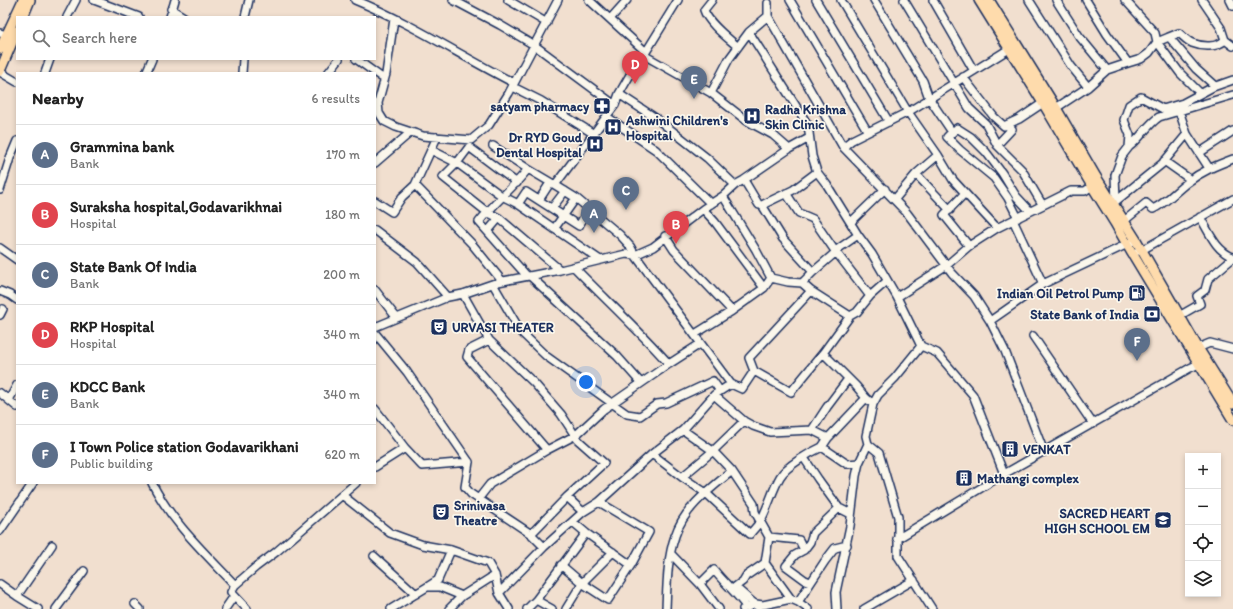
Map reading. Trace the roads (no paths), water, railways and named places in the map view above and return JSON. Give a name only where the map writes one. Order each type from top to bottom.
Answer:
[{"type":"main road","points":[[0,49],[3,34],[23,0]]},
{"type":"main road","points":[[23,16],[30,0]]},
{"type":"main road","points":[[979,0],[1043,103],[1132,254],[1198,351]]},
{"type":"main road","points":[[988,0],[1056,108],[1096,177],[1115,203],[1179,316],[1233,420]]},
{"type":"main road","points":[[0,71],[16,33]]},
{"type":"main road","points":[[1213,380],[1233,404]]},
{"type":"street","points":[[68,16],[76,0]]},
{"type":"street","points":[[94,0],[136,16]]},
{"type":"street","points":[[170,16],[171,9],[175,0]]},
{"type":"street","points":[[246,16],[249,0]]},
{"type":"street","points":[[355,0],[373,7],[513,85],[594,134]]},
{"type":"street","points":[[453,0],[463,2],[534,45],[615,106]]},
{"type":"street","points":[[508,0],[546,23]]},
{"type":"street","points":[[394,19],[377,96],[379,113],[384,121],[396,127],[423,136],[471,140],[489,125],[513,85],[558,0]]},
{"type":"street","points":[[589,0],[644,53],[712,94],[747,121],[772,135],[789,149]]},
{"type":"street","points":[[610,19],[627,0]]},
{"type":"street","points":[[539,200],[594,134],[615,106],[619,94],[678,0]]},
{"type":"street","points":[[712,0],[704,10],[705,14],[713,24],[738,48]]},
{"type":"street","points":[[790,0],[868,132]]},
{"type":"street","points":[[816,0],[889,122]]},
{"type":"street","points":[[841,0],[908,112],[938,155],[952,180],[997,228]]},
{"type":"street","points":[[874,0],[923,81],[929,98],[960,150],[994,178],[1008,198],[1015,219],[1043,284]]},
{"type":"street","points":[[904,0],[969,108],[986,124],[997,145],[1022,170],[1042,204]]},
{"type":"street","points":[[933,0],[974,71]]},
{"type":"street","points":[[1029,0],[1071,66],[1088,87]]},
{"type":"street","points":[[1056,0],[1079,36],[1107,70]]},
{"type":"street","points":[[1086,0],[1128,63]]},
{"type":"street","points":[[1125,0],[1155,33],[1156,42],[1180,73],[1200,93]]},
{"type":"street","points":[[1202,0],[1221,28],[1225,40],[1233,46]]},
{"type":"street","points":[[1230,0],[1233,6]]},
{"type":"street","points":[[768,1],[768,16],[843,147],[894,199],[974,296],[990,320],[1005,351],[1044,452]]},
{"type":"street","points":[[171,9],[182,16]]},
{"type":"street","points":[[712,94],[730,59],[749,32],[768,16]]},
{"type":"street","points":[[749,32],[808,125],[812,156],[817,172],[872,254],[898,297],[921,346],[937,353],[973,395],[1004,474]]},
{"type":"street","points":[[1056,108],[1088,87],[1107,70],[1141,59],[1150,52],[1156,42],[1179,33],[1192,43],[1210,46],[1225,40]]},
{"type":"street","points":[[1169,37],[1196,69],[1216,86]]},
{"type":"street","points":[[843,147],[852,140],[908,112],[1009,49]]},
{"type":"street","points":[[44,72],[50,60]]},
{"type":"street","points":[[146,72],[152,60]]},
{"type":"street","points":[[242,72],[243,60]]},
{"type":"street","points":[[329,72],[338,60]]},
{"type":"street","points":[[357,60],[374,72]]},
{"type":"street","points":[[0,71],[16,81]]},
{"type":"street","points":[[963,77],[994,117],[1004,126],[1006,125],[1012,130],[997,145]]},
{"type":"street","points":[[1129,147],[1130,135],[1124,120],[1129,105],[1141,98],[1163,109],[1183,103],[1200,93],[1233,80]]},
{"type":"street","points":[[619,94],[657,119],[707,158],[735,185]]},
{"type":"street","points":[[1115,203],[1115,175],[1122,156],[1150,123],[1159,117],[1233,95]]},
{"type":"street","points":[[1006,125],[1019,120],[1043,103]]},
{"type":"street","points":[[1183,103],[1179,111],[1187,134],[1209,168]]},
{"type":"street","points":[[607,117],[656,150],[711,204]]},
{"type":"street","points":[[950,134],[957,128],[971,137],[986,152],[1002,173],[1016,196],[1030,211]]},
{"type":"street","points":[[1199,153],[1233,131]]},
{"type":"street","points":[[376,162],[411,132]]},
{"type":"street","points":[[1115,203],[1164,162],[1187,134]]},
{"type":"street","points":[[376,202],[392,212],[402,197],[415,185],[438,137]]},
{"type":"street","points":[[376,327],[396,317],[448,297],[463,294],[502,281],[574,267],[626,254],[635,255],[653,247],[665,236],[723,196],[735,185],[789,149],[809,138]]},
{"type":"street","points":[[0,190],[13,159],[16,146]]},
{"type":"street","points":[[493,146],[576,198],[620,235],[630,246],[700,344],[731,384],[742,389],[754,371]]},
{"type":"street","points":[[517,183],[470,147],[443,177],[487,212],[499,218],[560,270]]},
{"type":"street","points":[[431,150],[457,163],[502,196],[518,204],[600,260]]},
{"type":"street","points":[[894,199],[916,174],[938,155]]},
{"type":"street","points":[[1124,221],[1146,203],[1153,209],[1160,206],[1190,180],[1209,168],[1233,159]]},
{"type":"street","points":[[1164,162],[1190,180]]},
{"type":"street","points":[[528,169],[517,183],[502,196],[500,201],[487,212],[479,222],[529,276],[617,356],[641,383]]},
{"type":"street","points":[[762,205],[793,190],[817,172]]},
{"type":"street","points":[[916,174],[950,210]]},
{"type":"street","points":[[744,180],[759,205],[762,205],[782,239],[813,272]]},
{"type":"street","points":[[415,185],[472,244],[502,281]]},
{"type":"street","points":[[898,297],[947,265],[969,246],[997,228],[1042,204],[1071,191],[1085,191],[1092,186]]},
{"type":"street","points":[[851,222],[885,189]]},
{"type":"street","points":[[552,208],[565,191]]},
{"type":"street","points":[[518,204],[526,192],[563,214],[579,226],[588,209]]},
{"type":"street","points":[[786,193],[799,213],[813,219],[835,252],[870,296]]},
{"type":"street","points":[[965,193],[944,215],[969,246]]},
{"type":"street","points":[[723,196],[771,278],[802,284],[810,291],[850,316]]},
{"type":"street","points":[[554,229],[563,214],[576,198]]},
{"type":"street","points":[[1132,254],[1142,250],[1233,199]]},
{"type":"street","points":[[703,209],[715,222],[764,288]]},
{"type":"street","points":[[1200,217],[1218,247],[1226,255],[1233,257]]},
{"type":"street","points":[[488,231],[499,218]]},
{"type":"street","points":[[376,231],[417,262],[448,297]]},
{"type":"street","points":[[802,284],[835,252],[858,235]]},
{"type":"street","points":[[665,236],[674,250],[732,311]]},
{"type":"street","points":[[990,320],[1043,284],[1136,240]]},
{"type":"street","points":[[0,248],[16,259]]},
{"type":"street","points":[[1179,316],[1200,304],[1197,296],[1205,290],[1208,279],[1233,257]]},
{"type":"street","points":[[574,267],[626,320],[646,337],[669,364]]},
{"type":"street","points":[[694,334],[732,311],[764,288],[771,278]]},
{"type":"street","points":[[810,291],[749,358],[754,371],[791,392],[823,353],[850,316],[857,312],[870,296],[887,281]]},
{"type":"street","points":[[493,284],[521,332],[546,356],[627,414],[640,416],[657,404],[666,403],[713,380],[720,391]]},
{"type":"street","points":[[0,291],[16,299]]},
{"type":"street","points":[[376,291],[396,317]]},
{"type":"street","points":[[463,294],[489,340],[539,388],[561,414],[578,440],[604,463],[567,497],[531,534]]},
{"type":"street","points":[[376,334],[407,372],[469,462],[465,487],[472,494],[531,534],[544,547]]},
{"type":"street","points":[[1033,336],[1093,424]]},
{"type":"street","points":[[489,340],[469,350],[467,357],[547,450]]},
{"type":"street","points":[[1198,351],[1210,343],[1233,349]]},
{"type":"street","points":[[479,498],[490,484],[547,450],[576,435],[612,404],[700,344]]},
{"type":"street","points":[[921,346],[895,378],[878,395],[873,404],[866,436],[868,444],[879,453],[898,517],[898,556],[932,609]]},
{"type":"street","points":[[823,353],[873,404]]},
{"type":"street","points":[[897,539],[1004,474],[1203,362]]},
{"type":"street","points":[[812,430],[848,379]]},
{"type":"street","points":[[499,593],[544,547],[583,512],[600,502],[652,454],[683,430],[714,395],[731,384]]},
{"type":"street","points":[[9,400],[16,387]]},
{"type":"street","points":[[0,394],[16,406]]},
{"type":"street","points":[[714,395],[744,421],[753,426],[770,432],[812,430],[828,438]]},
{"type":"street","points":[[652,454],[706,493],[750,534],[760,521],[781,476],[808,454],[822,447],[828,438],[866,398]]},
{"type":"street","points":[[376,411],[405,448],[422,466],[469,462]]},
{"type":"street","points":[[682,477],[713,451],[744,421]]},
{"type":"street","points":[[683,430],[713,451],[732,471],[754,504],[755,512],[769,537],[765,563],[794,600],[808,609]]},
{"type":"street","points":[[837,609],[836,592],[847,545],[856,476],[859,463],[868,444]]},
{"type":"street","points":[[822,447],[847,464],[859,463]]},
{"type":"street","points":[[376,467],[405,448]]},
{"type":"street","points":[[804,458],[839,508],[851,514]]},
{"type":"street","points":[[666,609],[671,554],[675,536],[687,514],[706,493],[732,471]]},
{"type":"street","points":[[0,531],[32,484]]},
{"type":"street","points":[[152,484],[180,526],[235,585]]},
{"type":"street","points":[[247,609],[232,592],[235,585],[355,484]]},
{"type":"street","points":[[342,495],[390,533],[424,546],[451,550],[488,564],[495,575],[499,593],[509,609]]},
{"type":"street","points":[[567,497],[583,512]]},
{"type":"street","points":[[560,565],[582,583],[608,600],[631,565],[649,532],[600,502]]},
{"type":"street","points":[[810,582],[786,566],[794,555],[804,550],[810,542],[813,533],[839,508]]},
{"type":"street","points":[[573,522],[631,565]]},
{"type":"street","points":[[527,609],[536,600],[560,565],[586,533]]},
{"type":"street","points":[[769,537],[799,540],[804,550]]},
{"type":"street","points":[[17,596],[52,545]]},
{"type":"street","points":[[734,588],[745,609],[758,607],[763,604],[794,600],[810,582],[835,548],[847,545]]},
{"type":"street","points":[[391,609],[438,580],[451,550]]},
{"type":"street","points":[[566,609],[582,583],[613,552]]},
{"type":"street","points":[[671,554],[700,584],[719,609]]},
{"type":"street","points":[[374,556],[416,594]]},
{"type":"street","points":[[734,588],[743,581],[746,576],[765,563]]},
{"type":"street","points":[[700,584],[714,570],[722,581],[734,588],[758,607]]},
{"type":"street","points":[[56,609],[84,571]]},
{"type":"street","points":[[449,609],[462,596],[495,575]]},
{"type":"street","points":[[864,609],[914,580]]},
{"type":"street","points":[[0,584],[38,609]]},
{"type":"street","points":[[427,587],[440,587],[462,596]]},
{"type":"street","points":[[225,609],[234,596]]},
{"type":"street","points":[[536,600],[552,609]]},
{"type":"street","points":[[925,609],[927,601]]},
{"type":"place","name":"RKP Hospital","points":[[635,84]]},
{"type":"place","name":"KDCC Bank","points":[[694,99]]},
{"type":"place","name":"satyam pharmacy","points":[[602,106]]},
{"type":"place","name":"Radha Krishna Skin Clinic","points":[[752,116]]},
{"type":"place","name":"Ashwini Children's Hospital","points":[[613,127]]},
{"type":"place","name":"Dr RYD Goud Dental Hospital","points":[[595,144]]},
{"type":"place","name":"State Bank Of India","points":[[626,210]]},
{"type":"place","name":"Grammina bank","points":[[594,233]]},
{"type":"place","name":"Suraksha hospital,Godavarikhnai","points":[[676,244]]},
{"type":"place","name":"Indian Oil Petrol Pump","points":[[1137,293]]},
{"type":"place","name":"State Bank of India","points":[[1152,314]]},
{"type":"place","name":"URVASI THEATER","points":[[439,327]]},
{"type":"place","name":"I Town Police station Godavarikhani","points":[[1137,361]]},
{"type":"place","name":"VENKAT","points":[[1010,449]]},
{"type":"place","name":"Mathangi complex","points":[[964,478]]},
{"type":"place","name":"Srinivasa Theatre","points":[[441,512]]},
{"type":"place","name":"SACRED HEART HIGH SCHOOL EM","points":[[1163,520]]}]
